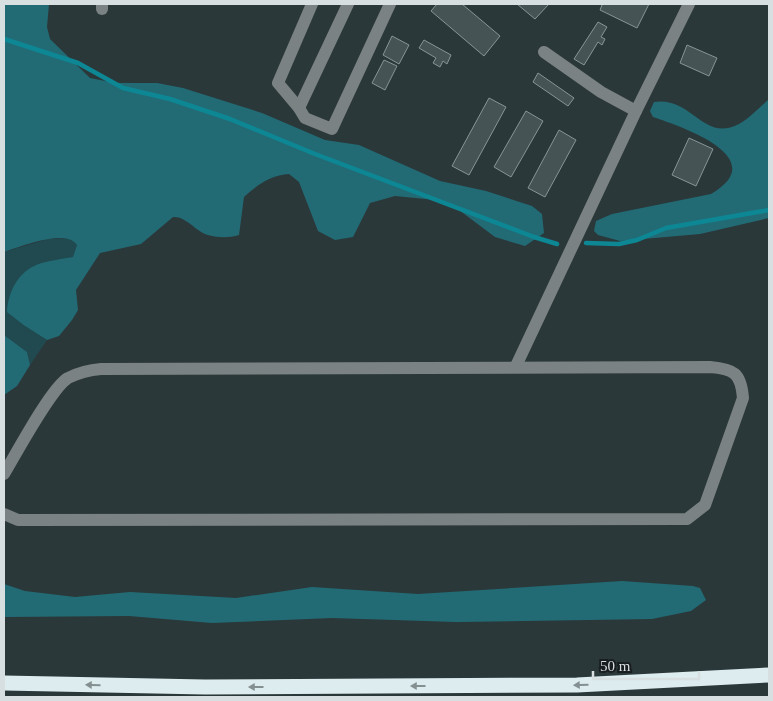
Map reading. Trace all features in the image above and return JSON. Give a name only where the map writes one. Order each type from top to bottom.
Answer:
[{"type":"highway","points":[[4,683],[203,692],[577,685],[769,675]]},
{"type":"street","points":[[312,4],[278,83],[305,118],[332,129],[387,5]]},
{"type":"street","points":[[299,108],[348,4]]},
{"type":"street","points":[[516,366],[636,111],[689,4]]},
{"type":"street","points":[[544,52],[601,92],[636,111]]},
{"type":"street","points":[[4,474],[52,394],[66,379],[84,371],[101,368],[710,367],[726,368],[737,375],[742,386],[743,398],[705,505],[687,519],[18,520],[4,514]]},
{"type":"shaded area","points":[[4,4],[49,4],[47,27],[50,39],[90,78],[115,83],[157,83],[183,88],[262,113],[325,140],[359,145],[440,181],[486,191],[532,206],[542,214],[544,233],[525,246],[495,237],[459,210],[436,200],[395,196],[370,203],[353,237],[335,240],[318,231],[299,182],[289,174],[276,176],[254,188],[244,197],[239,235],[216,237],[208,235],[186,221],[173,217],[141,244],[100,253],[76,290],[78,310],[72,320],[59,336],[47,340],[7,312],[9,298],[22,274],[34,266],[43,263],[73,257],[77,245],[71,240],[53,238],[4,252]]},
{"type":"shaded area","points":[[769,99],[769,218],[700,234],[620,241],[598,235],[594,231],[596,221],[612,214],[711,194],[728,181],[732,168],[728,156],[701,136],[653,117],[650,111],[654,102],[667,102],[688,111],[706,124],[716,128],[727,128],[743,122]]},
{"type":"shaded area","points":[[67,238],[74,240],[77,245],[73,257],[34,266],[25,326],[47,340],[30,365],[27,352],[4,335],[4,252],[48,239]]},
{"type":"shaded area","points":[[4,335],[27,352],[30,365],[17,386],[4,395]]},
{"type":"shaded area","points":[[622,581],[693,586],[700,588],[706,600],[691,611],[652,619],[456,622],[332,618],[212,623],[129,616],[4,617],[4,584],[25,591],[75,597],[130,592],[236,598],[312,587],[418,594]]},
{"type":"building","points":[[437,4],[462,4],[500,36],[484,56],[431,11]]},
{"type":"building","points":[[517,4],[549,4],[535,19]]},
{"type":"building","points":[[600,4],[649,4],[637,28],[600,10],[602,5]]},
{"type":"building","points":[[598,22],[607,27],[601,37],[605,39],[602,45],[598,42],[584,65],[574,59]]},
{"type":"building","points":[[392,36],[409,45],[399,64],[383,55]]},
{"type":"building","points":[[424,40],[451,55],[447,64],[443,61],[440,67],[433,63],[436,58],[419,48]]},
{"type":"building","points":[[687,45],[717,58],[709,76],[680,63]]},
{"type":"building","points":[[384,60],[397,66],[385,90],[372,83]]},
{"type":"building","points":[[538,73],[574,98],[568,106],[533,82]]},
{"type":"building","points":[[489,98],[506,107],[469,175],[452,166]]},
{"type":"building","points":[[526,111],[543,121],[511,177],[494,167]]},
{"type":"building","points":[[559,130],[576,140],[545,197],[528,188]]},
{"type":"building","points":[[689,138],[713,149],[696,186],[672,175]]},
{"type":"waterway","points":[[4,39],[78,63],[123,88],[170,99],[230,119],[315,154],[557,244]]},
{"type":"waterway","points":[[586,243],[619,244],[637,240],[666,228],[769,210]]}]
